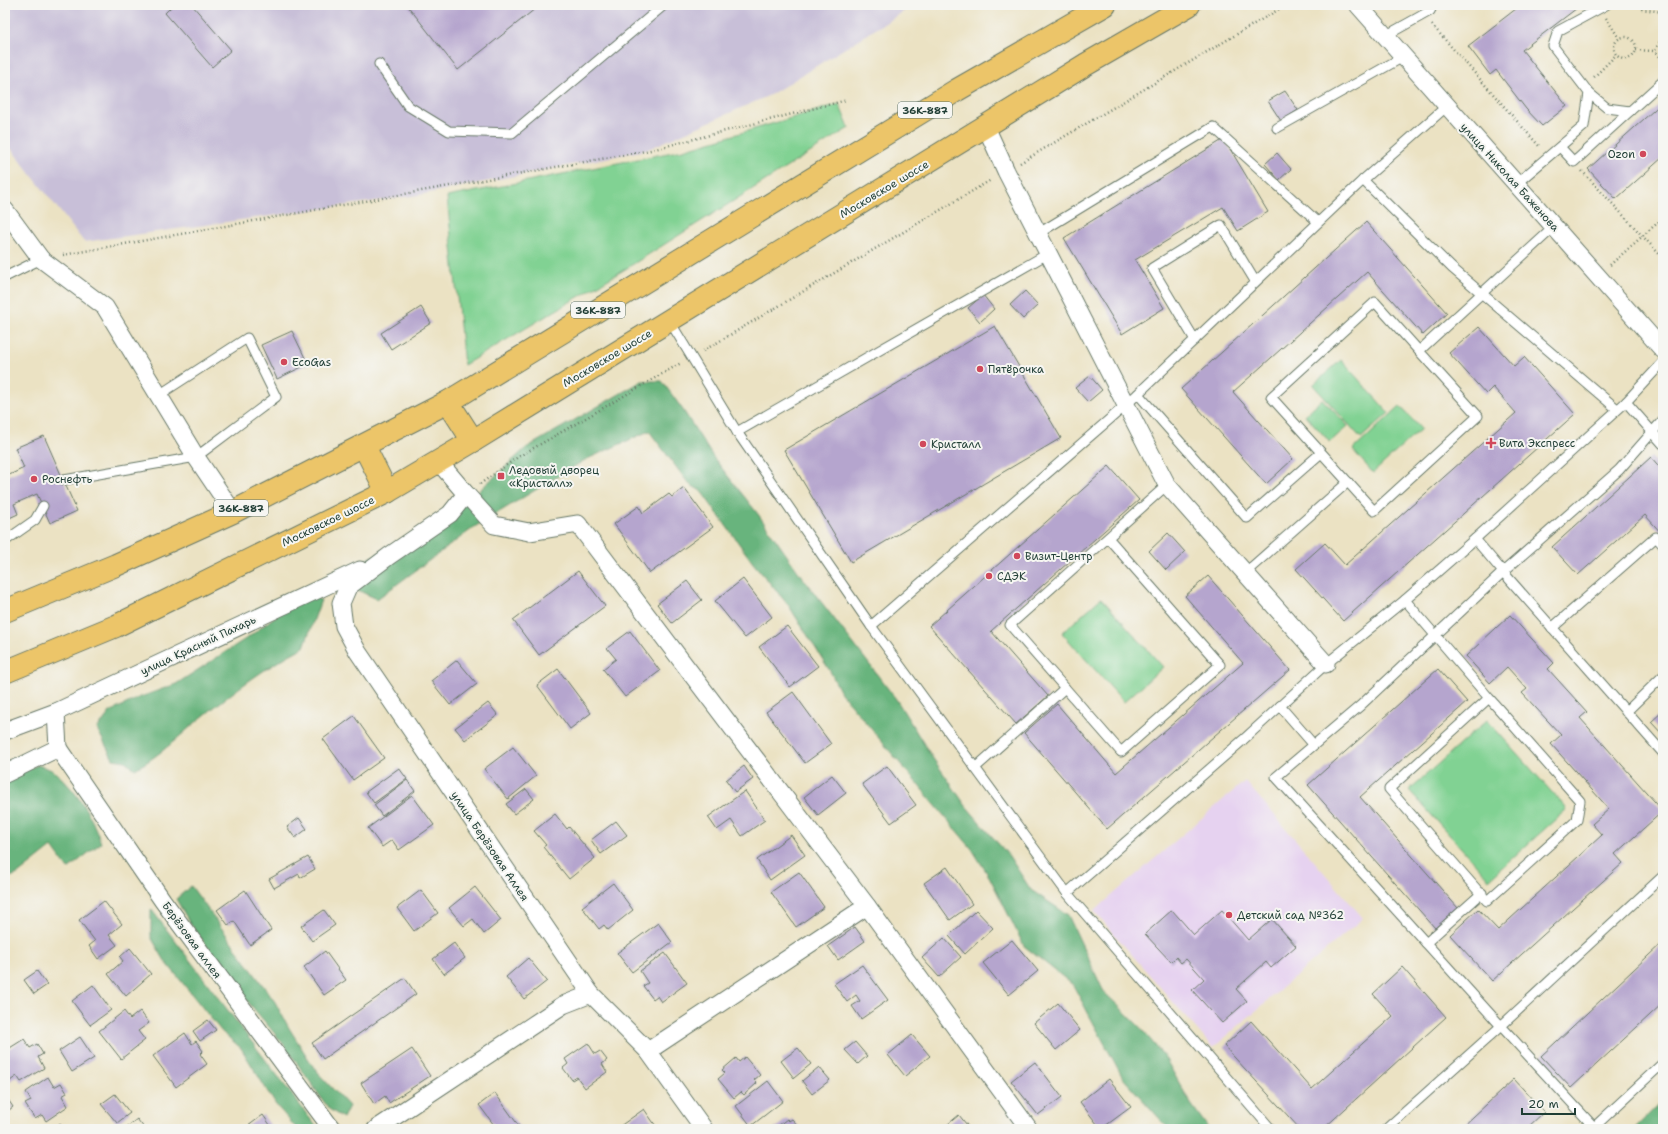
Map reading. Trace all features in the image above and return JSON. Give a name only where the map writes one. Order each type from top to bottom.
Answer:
[{"type":"main road","name":"Московское шоссе","points":[[5,672],[116,626],[387,492],[473,441],[1085,65],[1189,5]]},
{"type":"main road","name":"36К-887","points":[[5,611],[116,565],[233,512],[448,402],[957,90],[1098,7]]},
{"type":"main road","points":[[448,402],[473,441]]},
{"type":"main road","points":[[364,446],[387,492]]},
{"type":"street","name":"улица Николая Баженова","points":[[1358,5],[1663,350]]},
{"type":"street","points":[[986,127],[1006,171],[1049,253],[1132,399],[1167,485],[1246,572],[1326,664]]},
{"type":"street","points":[[5,210],[41,259],[105,308],[196,457],[233,512]]},
{"type":"street","points":[[438,461],[494,525],[529,532],[578,524],[867,906],[1029,1129]]},
{"type":"street","points":[[389,556],[450,514],[466,494]]},
{"type":"street","name":"улица Красный Пахарь","points":[[5,731],[56,712],[389,556]]},
{"type":"street","name":"улица Берёзовая Аллея","points":[[389,556],[348,588],[341,603],[344,626],[358,652],[591,994],[648,1051],[704,1129]]},
{"type":"street","points":[[5,774],[58,748],[56,712]]},
{"type":"street","name":"Берёзовая аллея","points":[[58,748],[163,901],[332,1129]]},
{"type":"street","points":[[648,1051],[867,906]]},
{"type":"street","points":[[376,1129],[563,1005],[591,994]]},
{"type":"lane","points":[[379,64],[408,106],[449,131],[512,132],[664,5]]},
{"type":"lane","points":[[1385,36],[1430,11],[1433,5]]},
{"type":"lane","points":[[1603,7],[1558,31],[1553,46],[1586,90],[1607,108],[1630,111]]},
{"type":"lane","points":[[1278,128],[1403,57]]},
{"type":"lane","points":[[1560,147],[1574,162],[1663,81]]},
{"type":"lane","points":[[1516,184],[1584,126],[1586,90]]},
{"type":"lane","points":[[871,626],[1132,399],[1363,180],[1447,106]]},
{"type":"lane","points":[[1039,233],[1214,127],[1318,222]]},
{"type":"lane","points":[[1363,180],[1452,268],[1617,410]]},
{"type":"lane","points":[[1195,340],[1152,268],[1221,225],[1255,282]]},
{"type":"lane","points":[[1419,351],[1554,227]]},
{"type":"lane","points":[[737,432],[1049,253]]},
{"type":"lane","points":[[5,277],[41,259]]},
{"type":"lane","points":[[1374,302],[1419,351],[1478,416],[1374,511],[1271,397],[1374,302]]},
{"type":"lane","points":[[669,320],[737,432],[871,626],[1067,893],[1271,1129]]},
{"type":"lane","points":[[64,480],[196,457],[276,397],[247,338],[159,395]]},
{"type":"lane","points":[[1067,893],[1326,664],[1406,600],[1475,539],[1626,402],[1663,362]]},
{"type":"lane","points":[[1132,399],[1248,518],[1321,453]]},
{"type":"lane","points":[[1626,402],[1663,444]]},
{"type":"lane","points":[[1663,420],[1619,470],[1442,627],[1436,636],[1360,706],[1276,776],[1593,1128],[1663,1063]]},
{"type":"lane","points":[[1246,572],[1348,482]]},
{"type":"lane","points":[[1109,539],[1220,665],[1121,752],[1010,625],[1109,539],[1167,485]]},
{"type":"lane","points":[[5,541],[35,520],[43,506]]},
{"type":"lane","points":[[1552,628],[1656,537],[1663,545]]},
{"type":"lane","points":[[1475,539],[1663,753]]},
{"type":"lane","points":[[1406,600],[1580,802],[1577,820],[1487,901],[1482,893],[1389,789],[1489,698]]},
{"type":"lane","points":[[1626,712],[1663,676]]},
{"type":"lane","points":[[976,768],[1065,688]]},
{"type":"lane","points":[[1280,706],[1313,744]]},
{"type":"lane","points":[[1386,1129],[1662,880]]},
{"type":"lane","points":[[1426,943],[1482,893]]},
{"type":"path","points":[[466,494],[518,457],[691,358],[1280,7],[1286,5]]},
{"type":"path","points":[[1640,5],[1642,9],[1663,12]]},
{"type":"path","points":[[1603,7],[1619,38]]},
{"type":"path","points":[[1423,15],[1549,156]]},
{"type":"path","points":[[1655,51],[1663,35]]},
{"type":"path","points":[[1616,55],[1625,59],[1634,54],[1636,50],[1636,45],[1629,37],[1619,38]]},
{"type":"path","points":[[1616,55],[1614,46],[1619,38]]},
{"type":"path","points":[[1636,50],[1655,51],[1663,60]]},
{"type":"path","points":[[1586,90],[1616,55]]},
{"type":"path","points":[[41,259],[651,150],[847,100]]},
{"type":"path","points":[[1574,162],[1663,258]]},
{"type":"path","points":[[1598,276],[1663,218]]},
{"type":"shaded area","points":[[5,5],[914,5],[770,95],[646,150],[419,195],[84,242],[5,141]]},
{"type":"shaded area","name":"Детский сад №362","points":[[1245,781],[1363,918],[1213,1048],[1094,911]]},
{"type":"green space","points":[[839,104],[849,128],[627,268],[464,365],[447,197],[683,150]]},
{"type":"green space","points":[[1341,360],[1389,413],[1361,438],[1313,385]]},
{"type":"green space","points":[[642,381],[662,381],[683,410],[713,457],[758,514],[802,577],[896,699],[932,757],[966,806],[1009,856],[1031,890],[1068,915],[1104,992],[1138,1025],[1164,1056],[1191,1104],[1209,1129],[1169,1129],[1123,1078],[1073,985],[1024,946],[990,878],[972,849],[841,693],[830,671],[789,606],[753,563],[701,491],[689,484],[649,431],[585,460],[476,526],[377,599],[353,588],[366,560],[461,507],[526,448]]},
{"type":"green space","points":[[1322,399],[1348,426],[1330,442],[1305,415]]},
{"type":"green space","points":[[1400,406],[1421,429],[1373,473],[1353,450]]},
{"type":"green space","points":[[304,594],[321,600],[304,647],[277,662],[238,689],[161,752],[144,764],[135,769],[125,761],[113,759],[97,729],[110,712],[138,698],[176,684],[250,636]]},
{"type":"green space","points":[[1101,598],[1163,667],[1124,702],[1062,633]]},
{"type":"green space","points":[[1487,720],[1567,809],[1489,879],[1409,790]]},
{"type":"green space","points":[[38,765],[55,772],[70,787],[83,804],[101,843],[68,869],[52,847],[18,874],[5,879],[5,777]]},
{"type":"green space","points":[[191,886],[275,1002],[289,1028],[316,1071],[349,1106],[343,1118],[329,1109],[285,1046],[249,1003],[191,925],[176,899]]},
{"type":"green space","points":[[151,909],[318,1129],[297,1129],[276,1105],[241,1048],[222,1032],[165,961],[151,937]]},
{"type":"green space","points":[[1663,1100],[1663,1129],[1634,1129]]},
{"type":"building","points":[[173,5],[192,5],[231,50],[212,67],[165,13]]},
{"type":"building","points":[[407,5],[540,5],[458,70]]},
{"type":"building","points":[[1521,5],[1581,5],[1522,50],[1567,106],[1542,126],[1526,109],[1496,70],[1490,75],[1468,46]]},
{"type":"building","points":[[1285,91],[1298,110],[1281,121],[1268,101]]},
{"type":"building","points":[[1663,102],[1663,157],[1616,199],[1588,169]]},
{"type":"building","points":[[1224,139],[1268,212],[1238,231],[1223,207],[1135,260],[1164,308],[1122,334],[1064,238]]},
{"type":"building","points":[[1277,153],[1291,169],[1279,180],[1265,164]]},
{"type":"building","points":[[1366,222],[1447,313],[1423,335],[1367,272],[1233,392],[1293,459],[1266,484],[1181,389]]},
{"type":"building","points":[[1025,291],[1038,305],[1023,319],[1010,305]]},
{"type":"building","points":[[983,295],[994,309],[980,322],[968,308]]},
{"type":"building","points":[[421,307],[431,323],[391,349],[381,333]]},
{"type":"building","name":"Кристалл","points":[[995,326],[1061,438],[851,562],[784,450]]},
{"type":"building","points":[[1479,327],[1514,366],[1524,357],[1575,414],[1343,621],[1296,569],[1325,543],[1345,565],[1516,413],[1493,387],[1486,394],[1449,353]]},
{"type":"building","points":[[292,331],[308,364],[277,379],[261,345]]},
{"type":"building","points":[[1090,376],[1102,390],[1088,402],[1075,388]]},
{"type":"building","name":"Роснефть","points":[[44,436],[77,511],[50,523],[37,494],[14,504],[18,514],[5,520],[5,477],[24,468],[15,448]]},
{"type":"building","points":[[1651,457],[1663,471],[1663,535],[1645,515],[1578,575],[1552,547]]},
{"type":"building","points":[[1109,466],[1139,500],[991,631],[1048,696],[1016,724],[929,626]]},
{"type":"building","points":[[684,488],[713,527],[650,573],[614,524],[639,506],[643,513],[669,494],[672,497]]},
{"type":"building","points":[[1168,533],[1185,552],[1166,570],[1149,551]]},
{"type":"building","points":[[578,571],[605,606],[539,655],[513,620]]},
{"type":"building","points":[[1208,576],[1290,670],[1107,829],[1024,733],[1057,704],[1116,773],[1243,663],[1185,596]]},
{"type":"building","points":[[743,579],[772,617],[745,638],[715,601]]},
{"type":"building","points":[[687,581],[702,600],[672,623],[657,604]]},
{"type":"building","points":[[1510,615],[1554,663],[1548,669],[1587,712],[1580,718],[1663,811],[1615,854],[1623,863],[1492,981],[1450,935],[1478,909],[1498,930],[1602,835],[1592,824],[1609,809],[1551,744],[1561,735],[1522,693],[1527,689],[1507,667],[1490,683],[1466,656]]},
{"type":"building","points":[[787,626],[818,666],[790,687],[759,647]]},
{"type":"building","points":[[630,631],[660,671],[625,697],[603,669],[616,659],[607,648]]},
{"type":"building","points":[[457,660],[477,684],[450,705],[431,681]]},
{"type":"building","points":[[558,669],[591,713],[570,729],[537,685]]},
{"type":"building","points":[[1438,669],[1467,702],[1360,797],[1458,908],[1435,928],[1308,785]]},
{"type":"building","points":[[793,692],[831,744],[805,763],[766,712]]},
{"type":"building","points":[[488,703],[498,715],[465,740],[455,728]]},
{"type":"building","points":[[1663,711],[1663,735],[1651,722]]},
{"type":"building","points":[[354,716],[384,758],[353,780],[323,739]]},
{"type":"building","points":[[513,747],[536,776],[508,799],[484,769]]},
{"type":"building","points":[[744,766],[753,779],[735,792],[726,780]]},
{"type":"building","points":[[887,766],[916,805],[891,823],[862,784]]},
{"type":"building","points":[[399,768],[407,779],[374,803],[366,792]]},
{"type":"building","points":[[832,775],[846,793],[818,815],[804,797]]},
{"type":"building","points":[[407,780],[415,791],[382,816],[374,805]]},
{"type":"building","points":[[526,789],[534,799],[514,814],[506,804]]},
{"type":"building","points":[[745,791],[765,820],[742,836],[731,820],[717,830],[708,817]]},
{"type":"building","points":[[412,795],[434,825],[399,850],[392,840],[382,847],[368,828]]},
{"type":"building","points":[[555,814],[567,829],[569,827],[595,858],[569,879],[543,847],[546,845],[534,831]]},
{"type":"building","points":[[299,818],[307,829],[295,838],[287,827]]},
{"type":"building","points":[[616,821],[627,835],[601,854],[591,840]]},
{"type":"building","points":[[791,835],[805,855],[770,880],[757,860]]},
{"type":"building","points":[[308,857],[315,869],[300,878],[299,874],[274,888],[269,879]]},
{"type":"building","points":[[947,867],[972,904],[950,920],[924,883]]},
{"type":"building","points":[[799,872],[824,907],[796,927],[771,892]]},
{"type":"building","points":[[613,883],[633,910],[608,930],[604,925],[599,929],[582,907]]},
{"type":"building","points":[[475,887],[501,920],[484,934],[473,919],[464,926],[449,908]]},
{"type":"building","points":[[245,890],[271,930],[250,945],[234,921],[228,925],[217,910]]},
{"type":"building","points":[[421,890],[438,913],[414,931],[397,908]]},
{"type":"building","points":[[104,901],[122,924],[109,935],[117,945],[98,959],[89,946],[95,941],[79,920]]},
{"type":"building","points":[[324,910],[335,925],[312,941],[301,926]]},
{"type":"building","points":[[976,910],[993,928],[965,954],[949,936]]},
{"type":"building","points":[[1172,910],[1194,935],[1222,910],[1248,940],[1272,919],[1296,946],[1271,968],[1266,962],[1236,989],[1247,1001],[1222,1023],[1192,990],[1204,979],[1186,959],[1181,963],[1176,957],[1171,962],[1145,934]]},
{"type":"building","points":[[658,923],[672,942],[632,972],[617,953]]},
{"type":"building","points":[[855,927],[865,941],[838,960],[828,946]]},
{"type":"building","points":[[944,938],[961,957],[939,977],[922,958]]},
{"type":"building","points":[[1012,940],[1038,971],[1009,995],[983,963]]},
{"type":"building","points":[[1663,942],[1663,1003],[1571,1088],[1541,1056]]},
{"type":"building","points":[[454,943],[465,958],[444,974],[433,959]]},
{"type":"building","points":[[130,948],[151,974],[126,996],[108,974],[123,961],[120,957]]},
{"type":"building","points":[[325,951],[346,980],[324,995],[304,967]]},
{"type":"building","points":[[665,953],[687,983],[661,1002],[657,996],[653,999],[643,986],[648,983],[640,971]]},
{"type":"building","points":[[528,958],[547,981],[524,999],[506,977]]},
{"type":"building","points":[[862,965],[888,1000],[861,1019],[852,1006],[860,1001],[856,995],[847,1002],[834,984]]},
{"type":"building","points":[[1402,967],[1446,1017],[1323,1129],[1300,1129],[1224,1046],[1251,1021],[1312,1089],[1393,1016],[1373,994]]},
{"type":"building","points":[[37,971],[47,985],[34,994],[24,980]]},
{"type":"building","points":[[405,978],[416,994],[323,1059],[312,1043]]},
{"type":"building","points":[[93,985],[111,1010],[90,1025],[72,1001]]},
{"type":"building","points":[[1058,1003],[1080,1030],[1056,1050],[1034,1023]]},
{"type":"building","points":[[124,1011],[130,1019],[140,1011],[149,1023],[138,1031],[145,1040],[121,1059],[99,1031]]},
{"type":"building","points":[[208,1020],[216,1030],[200,1041],[193,1031]]},
{"type":"building","points":[[185,1033],[192,1044],[196,1041],[203,1051],[200,1054],[207,1064],[176,1087],[153,1056]]},
{"type":"building","points":[[912,1035],[930,1056],[905,1076],[888,1055]]},
{"type":"building","points":[[80,1037],[94,1058],[72,1072],[59,1051]]},
{"type":"building","points":[[24,1039],[30,1048],[37,1044],[43,1054],[38,1057],[44,1068],[21,1082],[17,1076],[10,1081],[5,1072],[5,1063],[7,1062],[5,1051]]},
{"type":"building","points":[[855,1042],[867,1056],[858,1064],[845,1050]]},
{"type":"building","points":[[588,1043],[595,1054],[600,1051],[607,1060],[602,1064],[607,1072],[585,1088],[577,1077],[572,1080],[563,1068],[568,1064],[565,1059]]},
{"type":"building","points":[[798,1048],[811,1064],[794,1078],[781,1061]]},
{"type":"building","points":[[412,1049],[430,1076],[389,1103],[385,1096],[374,1104],[361,1083]]},
{"type":"building","points":[[745,1057],[760,1075],[754,1080],[757,1083],[744,1095],[741,1092],[734,1098],[718,1079],[725,1073],[722,1070],[736,1058],[739,1062]]},
{"type":"building","points":[[1035,1062],[1062,1097],[1038,1115],[1011,1081]]},
{"type":"building","points":[[819,1067],[830,1080],[812,1094],[802,1081]]},
{"type":"building","points":[[48,1077],[54,1087],[61,1083],[67,1093],[62,1096],[68,1106],[46,1121],[42,1115],[35,1119],[25,1104],[31,1101],[26,1092]]},
{"type":"building","points":[[1109,1079],[1131,1107],[1101,1129],[1080,1102]]},
{"type":"building","points":[[1514,1079],[1544,1112],[1526,1129],[1460,1129]]},
{"type":"building","points":[[768,1081],[783,1101],[751,1126],[736,1106]]},
{"type":"building","points":[[495,1093],[521,1129],[497,1129],[479,1105]]},
{"type":"building","points":[[115,1094],[130,1113],[117,1123],[101,1104]]},
{"type":"building","points":[[5,1095],[13,1107],[5,1113]]},
{"type":"building","points":[[644,1109],[658,1129],[616,1129]]},
{"type":"building","points":[[263,1115],[273,1129],[244,1129]]},
{"type":"building","points":[[959,1115],[970,1129],[942,1129]]},
{"type":"building","points":[[137,1119],[145,1129],[124,1129]]},
{"type":"building","points":[[787,1119],[789,1121],[792,1119],[801,1129],[774,1129]]},
{"type":"building","points":[[60,1124],[64,1129],[53,1129]]},
{"type":"place","name":"Ozon","points":[[1643,154]]},
{"type":"place","name":"EcoGas","points":[[284,362]]},
{"type":"place","name":"Пятёрочка","points":[[980,369]]},
{"type":"place","name":"Вита Экспресс","points":[[1491,443]]},
{"type":"place","name":"Кристалл","points":[[923,444]]},
{"type":"place","name":"Ледовый дворец «Кристалл»","points":[[501,476]]},
{"type":"place","name":"Роснефть","points":[[34,479]]},
{"type":"place","name":"Визит-Центр","points":[[1017,556]]},
{"type":"place","name":"СДЭК","points":[[989,576]]},
{"type":"place","name":"Детский сад №362","points":[[1229,915]]}]
